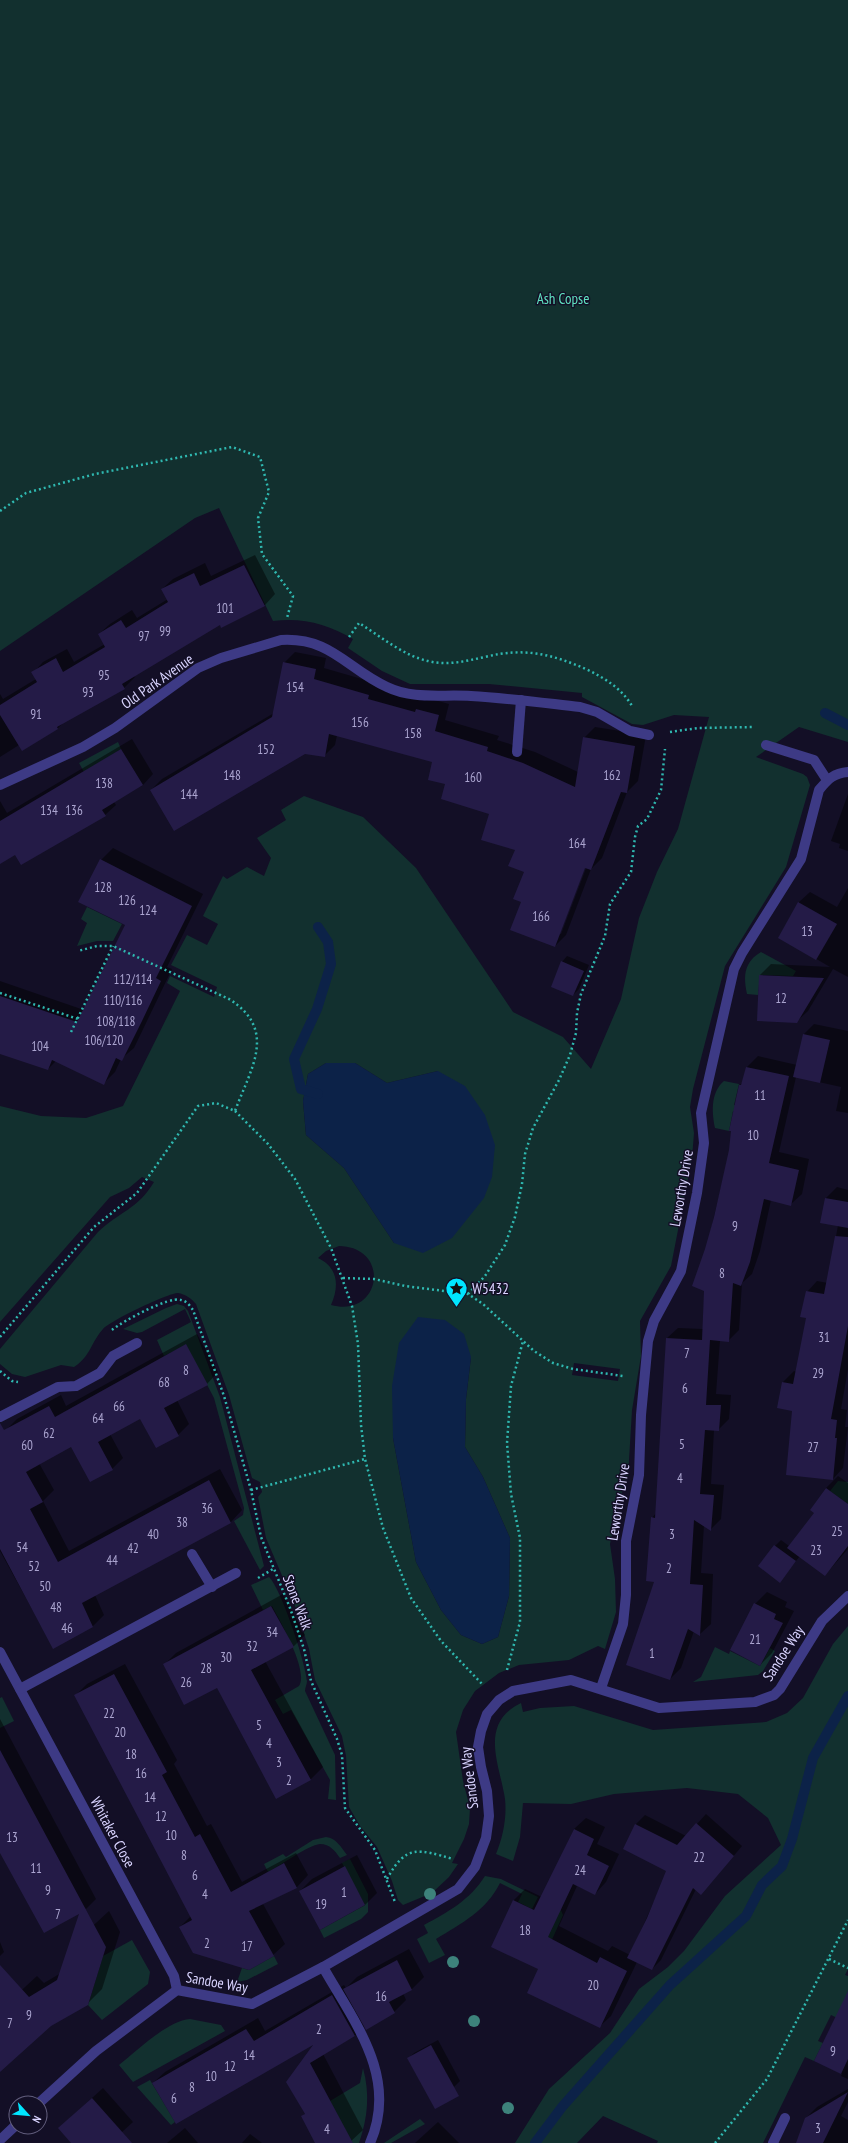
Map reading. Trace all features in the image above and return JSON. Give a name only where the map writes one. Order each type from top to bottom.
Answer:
[{"type":"street","name":"Old Park Avenue","points":[[0,785],[83,747],[115,728],[198,668],[221,658],[281,640],[316,644],[336,653],[371,678],[387,687],[407,694],[428,697],[471,696],[580,707],[597,712],[630,731],[649,735]]},
{"type":"street","points":[[517,752],[521,700]]},
{"type":"street","points":[[766,745],[814,760],[827,780],[837,773],[848,772]]},
{"type":"street","name":"Leworthy Drive","points":[[601,1688],[622,1624],[626,1595],[626,1541],[639,1475],[641,1415],[648,1341],[654,1321],[681,1271],[704,1143],[701,1112],[733,976],[742,953],[800,859],[819,790],[827,780]]},
{"type":"street","points":[[0,1417],[58,1387],[76,1386],[100,1373],[113,1356],[136,1343]]},
{"type":"street","points":[[192,1554],[212,1587]]},
{"type":"street","points":[[20,1689],[236,1573]]},
{"type":"street","name":"Sandoe Way","points":[[48,2095],[96,2051],[177,1990],[252,2004],[323,1967],[458,1889],[475,1867],[483,1849],[489,1816],[487,1791],[478,1747],[481,1731],[487,1714],[499,1700],[514,1691],[572,1680],[601,1688],[659,1708],[755,1702],[767,1699],[780,1689],[822,1621],[848,1596]]},
{"type":"street","name":"Whitaker Close","points":[[0,1652],[174,1976],[177,1990]]},
{"type":"street","points":[[323,1967],[372,2056],[377,2077],[379,2102],[377,2120],[370,2143]]},
{"type":"street","points":[[773,2143],[785,2118]]},
{"type":"street","points":[[0,2140],[8,2132]]},
{"type":"path","points":[[0,511],[26,493],[95,474],[232,447],[260,457],[269,492],[258,518],[262,554],[293,596],[281,640]]},
{"type":"path","points":[[336,653],[359,623],[405,651],[428,661],[454,664],[500,654],[540,653],[562,658],[597,675],[627,697],[633,708]]},
{"type":"path","points":[[649,735],[698,728],[752,726],[766,731],[766,745]]},
{"type":"path","points":[[468,1294],[485,1276],[505,1245],[513,1224],[522,1184],[525,1154],[533,1128],[559,1080],[570,1055],[576,1034],[577,1013],[581,994],[605,936],[610,904],[631,872],[635,837],[638,826],[647,819],[661,790],[666,759],[665,733]]},
{"type":"path","points":[[78,951],[97,946],[113,946],[229,999],[249,1014],[254,1022],[258,1044],[255,1057],[235,1111]]},
{"type":"path","points":[[71,1032],[113,946]]},
{"type":"path","points":[[0,993],[78,1019]]},
{"type":"path","points":[[0,1337],[94,1227],[137,1193],[198,1106],[216,1103],[235,1111],[268,1144],[295,1179],[332,1248],[343,1278],[352,1306],[358,1344],[361,1425],[365,1460],[383,1528],[411,1598],[441,1641],[499,1700]]},
{"type":"path","points":[[343,1278],[374,1278],[405,1286],[468,1294],[483,1304],[523,1341],[553,1363],[573,1370],[619,1375]]},
{"type":"path","name":"Stone Walk","points":[[110,1331],[168,1300],[180,1299],[188,1304],[193,1310],[224,1396],[251,1490],[261,1537],[290,1608],[304,1649],[311,1681],[337,1739],[342,1756],[345,1808],[375,1850],[390,1892],[405,1920]]},
{"type":"path","points":[[499,1700],[520,1622],[520,1538],[511,1494],[507,1443],[511,1386],[523,1341]]},
{"type":"path","points":[[0,1371],[12,1380],[25,1384]]},
{"type":"path","points":[[251,1490],[365,1460]]},
{"type":"path","points":[[386,1880],[396,1862],[408,1854],[425,1851],[475,1867]]},
{"type":"path","points":[[715,2143],[767,2079],[848,1920]]},
{"type":"path","points":[[829,1959],[848,1968]]},
{"type":"green space","name":"Ash Copse","points":[[0,0],[848,0],[848,742],[799,727],[756,757],[803,774],[807,777],[810,785],[786,867],[725,966],[693,1089],[690,1107],[694,1133],[692,1158],[671,1266],[640,1321],[641,1356],[632,1410],[628,1477],[621,1495],[610,1544],[615,1579],[616,1612],[605,1649],[598,1646],[569,1660],[519,1665],[499,1673],[475,1691],[463,1710],[456,1732],[463,1781],[470,1808],[469,1824],[464,1839],[452,1863],[458,1864],[449,1877],[432,1893],[403,1905],[398,1900],[392,1881],[377,1847],[360,1826],[349,1807],[346,1756],[342,1736],[315,1680],[309,1649],[295,1606],[266,1538],[258,1497],[262,1492],[260,1482],[252,1478],[229,1395],[196,1304],[188,1297],[178,1293],[152,1302],[127,1314],[103,1329],[84,1358],[74,1367],[61,1365],[25,1377],[12,1374],[0,1364],[0,1349],[98,1232],[135,1204],[148,1191],[154,1182],[142,1177],[129,1188],[110,1197],[0,1322],[0,1106],[41,1116],[86,1118],[123,1106],[180,991],[167,983],[170,976],[214,997],[217,987],[171,965],[187,935],[207,945],[218,924],[203,916],[223,876],[227,879],[247,867],[264,876],[271,858],[257,838],[286,820],[281,810],[304,796],[363,817],[416,868],[513,1012],[563,1037],[591,1069],[621,999],[639,918],[657,872],[678,829],[709,717],[674,715],[643,725],[632,724],[582,697],[582,693],[489,684],[410,684],[382,671],[348,648],[353,639],[334,629],[304,621],[273,621],[219,508],[195,518],[0,651]],"holes":[[[326,1063],[355,1063],[387,1083],[438,1071],[394,1243],[344,1168],[306,1135],[303,1101],[308,1074]],[[339,1246],[356,1249],[367,1258],[373,1269],[374,1281],[369,1293],[361,1302],[348,1307],[331,1305],[334,1298],[336,1285],[335,1278],[330,1267],[318,1258],[326,1251]],[[471,1357],[466,1399],[465,1447],[483,1477],[510,1538],[509,1596],[498,1637],[482,1644],[461,1635],[441,1610],[416,1562],[393,1438]],[[574,1363],[620,1369],[618,1381],[572,1375]]]},
{"type":"green space","points":[[118,742],[121,749],[84,772],[79,763]]},
{"type":"green space","points":[[87,907],[122,924],[113,941],[97,941],[77,946],[87,923],[81,919]]},
{"type":"green space","points":[[761,952],[796,971],[793,976],[760,975],[758,995],[747,994],[745,981],[746,970],[751,960]]},
{"type":"green space","points":[[724,1081],[739,1084],[734,1105],[739,1106],[738,1112],[733,1111],[729,1131],[715,1128],[713,1116],[714,1097],[719,1086]]},
{"type":"green space","points":[[177,1304],[184,1306],[188,1311],[220,1397],[264,1566],[260,1570],[234,1521],[243,1515],[244,1508],[214,1398],[186,1345],[164,1356],[157,1340],[191,1322],[185,1309],[142,1332],[137,1333],[123,1329]]},
{"type":"green space","points":[[838,1481],[848,1482],[848,1504],[830,1491]]},
{"type":"green space","points":[[269,1577],[280,1596],[298,1644],[306,1672],[307,1681],[305,1691],[335,1755],[336,1800],[328,1799],[330,1780],[291,1710],[283,1714],[275,1700],[299,1686],[301,1679],[297,1658],[272,1606],[263,1610],[251,1585]]},
{"type":"green space","points":[[848,1626],[848,1969],[845,1975],[848,1976],[848,2023],[831,2015],[818,2041],[823,2043],[814,2061],[805,2057],[763,2143],[657,2143],[658,2141],[603,2116],[577,2143],[515,2143],[549,2089],[610,2033],[639,1989],[668,1967],[684,1951],[725,1896],[781,1845],[768,1818],[738,1794],[687,1788],[614,1794],[571,1804],[523,1803],[520,1837],[513,1861],[496,1854],[501,1841],[505,1820],[505,1799],[495,1746],[496,1734],[500,1722],[508,1712],[521,1703],[523,1712],[540,1708],[574,1706],[653,1730],[766,1722],[787,1713],[803,1698],[833,1644]]},
{"type":"green space","points":[[715,1647],[729,1654],[730,1651],[760,1666],[770,1648],[775,1651],[763,1671],[758,1675],[693,1682],[701,1677]]},
{"type":"green space","points":[[2,1697],[14,1721],[0,1728],[0,1698]]},
{"type":"green space","points":[[326,1837],[333,1839],[347,1855],[340,1858],[334,1850],[324,1844],[315,1845],[268,1872],[264,1864],[283,1854],[286,1857],[313,1840]]},
{"type":"green space","points":[[350,1859],[368,1894],[368,1912],[361,1919],[324,1938],[320,1930],[365,1905],[342,1863]]},
{"type":"green space","points":[[485,1876],[501,1879],[538,1897],[532,1909],[518,1902],[522,1894],[500,1883],[488,1901],[472,1916],[436,1939],[445,1955],[429,1963],[417,1939],[428,1933],[424,1925],[458,1905],[473,1892]]},
{"type":"green space","points":[[543,1899],[560,1908],[563,1915],[546,1953]]},
{"type":"green space","points":[[132,1940],[150,1972],[148,1984],[102,2020],[88,2005],[103,1956]]},
{"type":"green space","points":[[274,1956],[278,1964],[247,1980],[237,1982],[242,1968],[249,1970]]},
{"type":"green space","points":[[190,2019],[221,2025],[225,2031],[133,2082],[119,2065],[162,2031],[181,2021]]},
{"type":"green space","points":[[363,2068],[367,2087],[366,2115],[359,2143],[351,2143],[352,2142],[330,2101],[360,2083]]},
{"type":"green space","points":[[150,2080],[175,2122],[171,2125],[137,2087]]},
{"type":"green space","points":[[420,2119],[425,2124],[391,2143],[384,2143]]},
{"type":"water","points":[[326,1063],[355,1063],[387,1083],[438,1071],[465,1086],[485,1115],[495,1145],[492,1177],[484,1198],[452,1238],[423,1253],[394,1243],[344,1168],[306,1135],[303,1101],[308,1074]]},
{"type":"water","points":[[418,1317],[445,1320],[464,1334],[471,1357],[466,1399],[465,1447],[483,1477],[510,1538],[509,1596],[498,1637],[482,1644],[461,1635],[441,1610],[416,1562],[393,1438],[392,1386],[399,1343]]},
{"type":"building","points":[[244,565],[265,606],[221,628],[220,625],[122,684],[125,689],[57,727],[58,729],[22,751],[0,715],[0,705],[37,682],[31,672],[56,658],[63,672],[105,647],[98,634],[121,620],[126,628],[168,602],[161,589],[194,573],[200,586]]},
{"type":"building","points":[[283,662],[316,669],[314,679],[369,695],[368,699],[415,712],[416,709],[439,715],[435,731],[488,747],[487,751],[523,763],[575,787],[583,737],[635,746],[627,793],[621,792],[591,870],[585,868],[555,947],[510,930],[521,902],[513,899],[524,872],[508,866],[515,850],[481,840],[489,814],[441,799],[445,784],[428,780],[432,762],[329,734],[325,757],[305,754],[174,831],[150,790],[272,717]]},
{"type":"building","points":[[121,749],[143,785],[102,810],[106,816],[21,865],[15,855],[0,864],[0,821]]},
{"type":"building","points":[[100,859],[192,906],[156,978],[161,981],[142,1021],[122,1061],[116,1058],[104,1085],[52,1060],[48,1070],[0,1054],[0,996],[77,1022],[125,925],[78,902]]},
{"type":"building","points":[[798,902],[837,924],[816,960],[778,938]]},
{"type":"building","points":[[561,961],[584,971],[573,996],[551,987]]},
{"type":"building","points":[[759,975],[824,978],[797,1023],[757,1021]]},
{"type":"building","points":[[803,1034],[830,1040],[820,1083],[793,1077]]},
{"type":"building","points":[[746,1067],[789,1076],[769,1163],[799,1170],[791,1206],[764,1199],[750,1262],[741,1286],[733,1283],[729,1342],[710,1340],[706,1405],[721,1405],[719,1431],[705,1430],[700,1494],[714,1495],[711,1531],[694,1520],[690,1584],[703,1585],[700,1636],[688,1629],[670,1680],[626,1665],[654,1582],[646,1581],[651,1517],[655,1518],[666,1338],[702,1340],[704,1291],[692,1286],[714,1217],[729,1150],[731,1131],[729,1131],[739,1085],[741,1085]]},
{"type":"building","points":[[825,1198],[848,1202],[848,1228],[820,1223]]},
{"type":"building","points":[[835,1236],[848,1237],[848,1326],[831,1419],[837,1420],[833,1480],[786,1475],[792,1411],[777,1408],[782,1382],[793,1384],[806,1318],[800,1317],[806,1291],[824,1294]]},
{"type":"building","points":[[186,1344],[208,1385],[164,1408],[179,1436],[156,1448],[140,1419],[98,1442],[113,1470],[90,1482],[71,1447],[26,1472],[43,1502],[30,1509],[58,1562],[209,1480],[231,1523],[82,1603],[93,1627],[53,1649],[0,1549],[0,1423],[4,1430],[49,1406],[55,1417]]},
{"type":"building","points":[[826,1488],[848,1504],[848,1546],[825,1576],[787,1548],[814,1513],[810,1510]]},
{"type":"building","points":[[774,1545],[796,1561],[780,1583],[758,1566]]},
{"type":"building","points":[[754,1603],[776,1614],[774,1619],[783,1623],[760,1666],[730,1650]]},
{"type":"building","points":[[271,1606],[294,1647],[251,1670],[311,1780],[276,1799],[217,1688],[184,1705],[163,1664]]},
{"type":"building","points":[[114,1674],[167,1772],[162,1775],[195,1837],[200,1834],[231,1892],[284,1863],[297,1888],[249,1911],[274,1956],[249,1970],[193,1953],[179,1927],[192,1920],[74,1695]]},
{"type":"building","points":[[0,1750],[106,1947],[88,2005],[51,2026],[0,2072],[0,1965],[29,1997],[57,1980],[79,1914],[44,1933],[0,1853]]},
{"type":"building","points":[[696,1823],[734,1856],[701,1895],[693,1888],[652,1970],[627,1958],[647,1918],[666,1871],[623,1849],[635,1824],[677,1845]]},
{"type":"building","points":[[574,1829],[594,1839],[587,1855],[609,1866],[595,1895],[573,1884],[548,1937],[597,1963],[600,1957],[627,1971],[600,2028],[527,1993],[538,1969],[491,1947],[513,1900],[534,1910]]},
{"type":"building","points":[[345,1866],[365,1905],[320,1930],[299,1891]]},
{"type":"building","points":[[397,1960],[412,1990],[389,2002],[395,2013],[366,2030],[343,1989]]},
{"type":"building","points":[[848,1991],[848,2059],[841,2074],[814,2061]]},
{"type":"building","points":[[332,1995],[355,2036],[310,2063],[353,2143],[315,2143],[301,2116],[305,2114],[286,2082],[313,2045],[176,2124],[152,2083],[246,2029],[254,2041]]},
{"type":"building","points":[[431,2045],[459,2096],[435,2109],[407,2058]]},
{"type":"building","points":[[848,2092],[823,2143],[796,2143],[805,2118]]},
{"type":"building","points":[[92,2098],[132,2143],[71,2143],[58,2128]]},
{"type":"waterway","points":[[825,713],[848,725]]},
{"type":"waterway","points":[[318,927],[328,942],[331,964],[317,1009],[294,1059],[301,1089],[318,1094]]},
{"type":"waterway","points":[[535,2143],[562,2107],[670,1985],[746,1916],[762,1885],[782,1866],[792,1839],[813,1758],[848,1696]]},
{"type":"place","name":"W5432","points":[[456,1308]]}]
